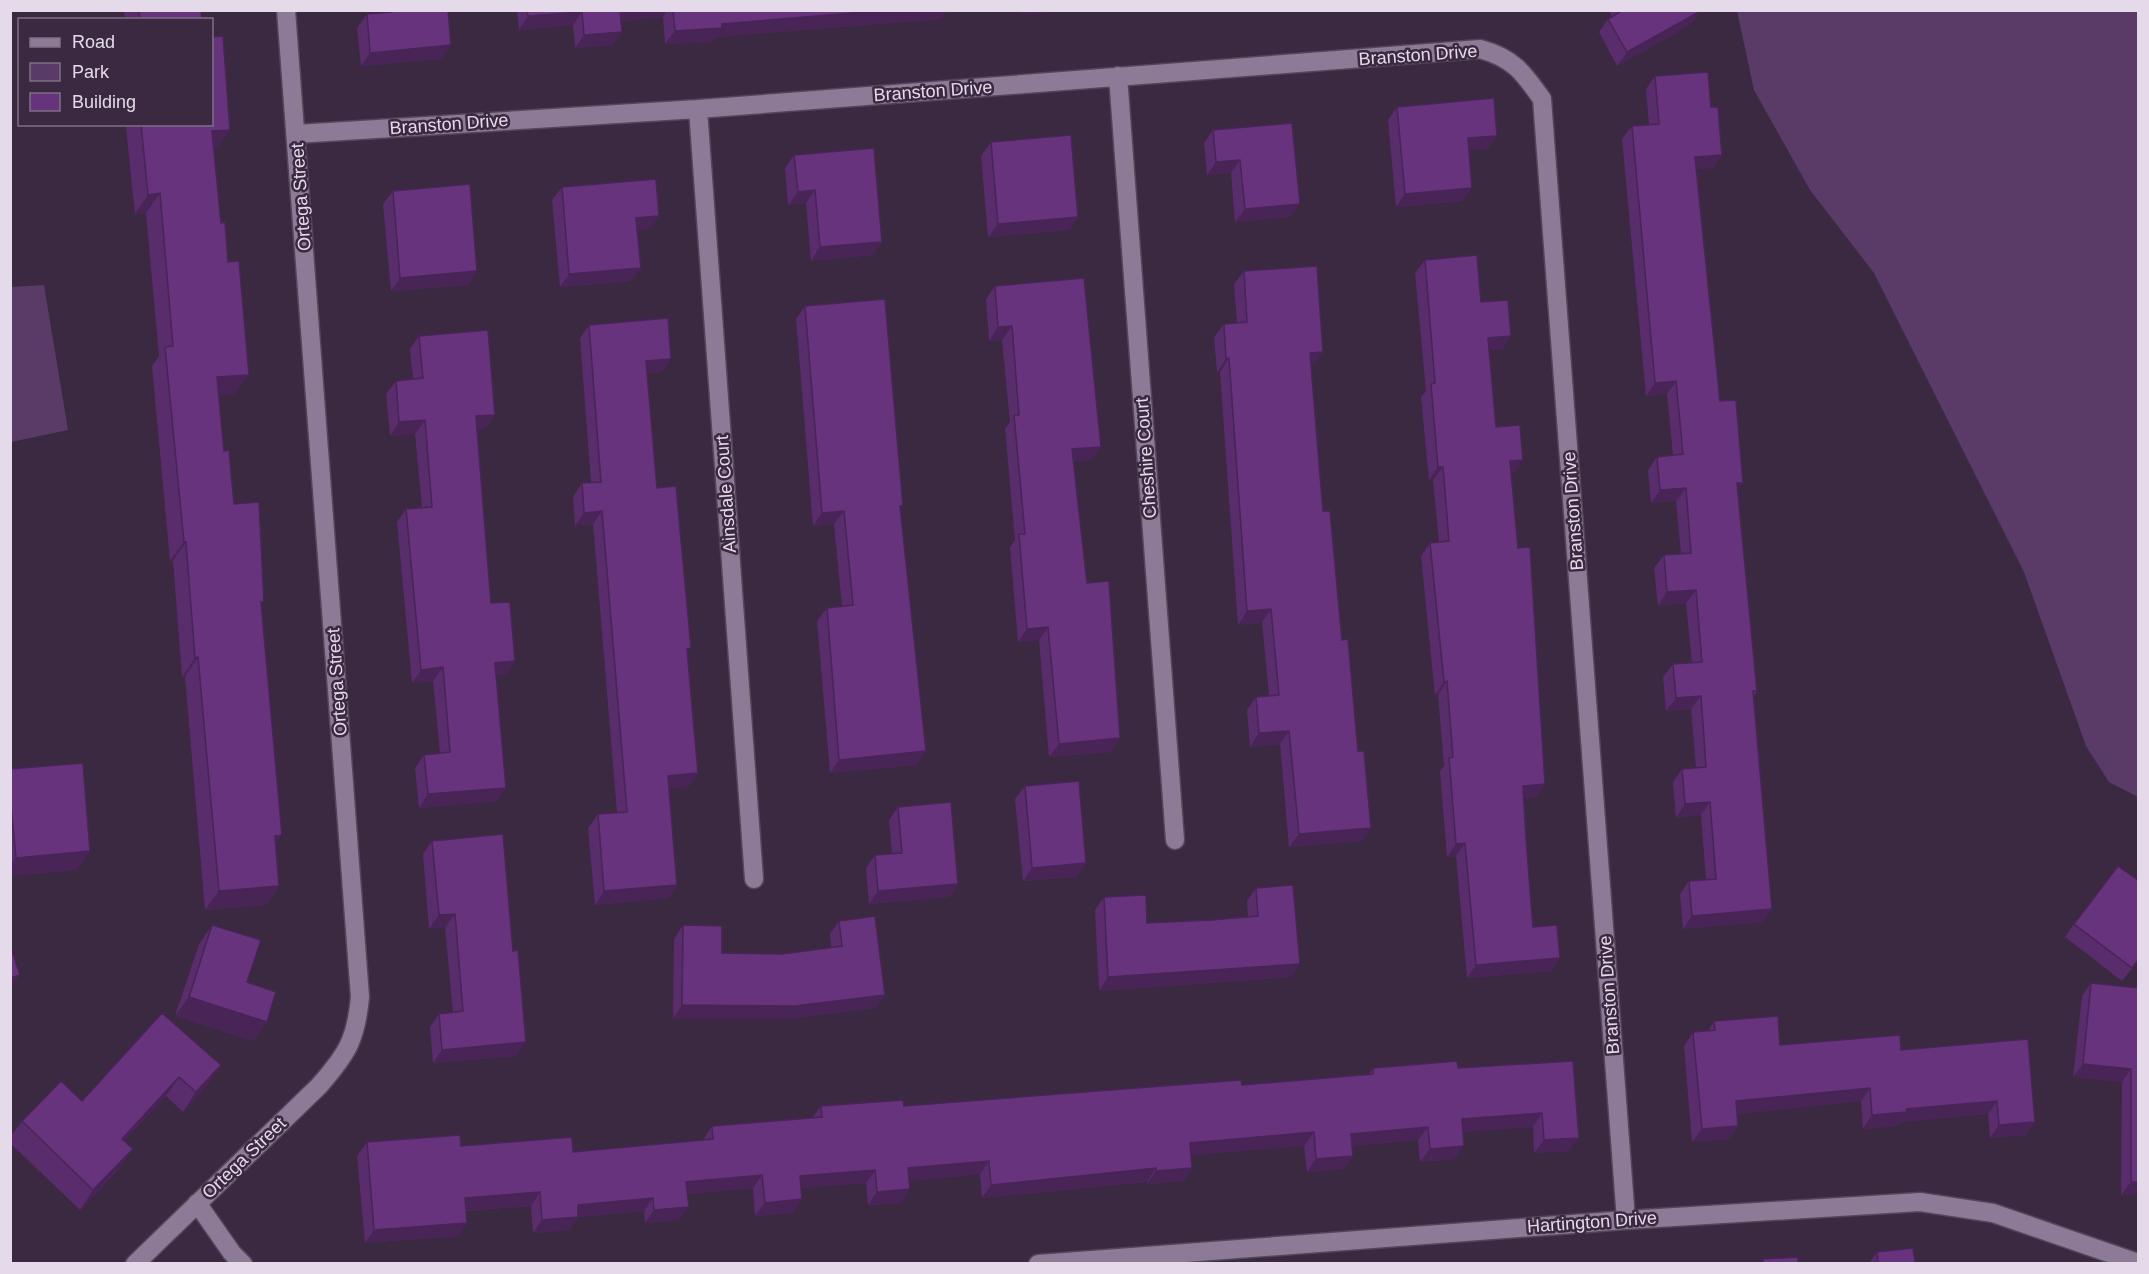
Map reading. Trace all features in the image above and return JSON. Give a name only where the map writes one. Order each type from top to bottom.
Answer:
[{"type":"street","name":"Ortega Street","points":[[135,1263],[325,1079],[343,1059],[358,1026],[360,997],[286,10]]},
{"type":"street","name":"Branston Drive","points":[[296,134],[698,109],[1480,49],[1502,55],[1521,70],[1542,99],[1626,1220]]},
{"type":"street","name":"Cheshire Court","points":[[1118,76],[1175,840]]},
{"type":"street","name":"Ainsdale Court","points":[[698,109],[754,879]]},
{"type":"street","name":"Hartington Drive","points":[[1038,1263],[1117,1261],[1626,1220],[1920,1202],[1993,1213],[2139,1263]]},
{"type":"street","points":[[197,1203],[232,1253],[243,1263]]},
{"type":"green space","points":[[1737,11],[2138,11],[2138,797],[2109,782],[2086,746],[2024,572],[1874,273],[1810,190],[1754,90]]},
{"type":"green space","points":[[44,285],[68,430],[11,442],[11,287]]},
{"type":"building","points":[[139,10],[201,10],[202,18],[140,18]]},
{"type":"building","points":[[392,10],[448,10],[451,45],[370,53],[367,14],[392,12]]},
{"type":"building","points":[[527,10],[620,10],[622,32],[584,35],[582,12],[528,16]]},
{"type":"building","points":[[673,10],[888,10],[722,24],[722,28],[675,31]]},
{"type":"building","points":[[1623,10],[1699,10],[1699,12],[1627,52],[1608,19]]},
{"type":"building","points":[[223,36],[230,130],[212,131],[221,223],[225,222],[228,262],[239,261],[249,375],[217,377],[224,451],[229,450],[234,504],[259,502],[264,602],[261,602],[282,835],[275,836],[279,886],[219,891],[198,657],[195,658],[186,542],[184,542],[165,347],[173,346],[160,193],[148,195],[141,126],[213,126],[213,37]]},
{"type":"building","points":[[1708,72],[1711,107],[1718,107],[1722,155],[1695,157],[1720,401],[1736,400],[1743,483],[1737,483],[1757,691],[1753,691],[1772,909],[1692,916],[1689,881],[1716,879],[1710,802],[1685,804],[1682,769],[1706,767],[1701,696],[1676,698],[1673,664],[1702,662],[1696,590],[1667,592],[1664,555],[1691,553],[1686,488],[1660,490],[1657,457],[1683,454],[1676,381],[1655,383],[1632,126],[1659,124],[1655,76]]},
{"type":"building","points":[[1494,98],[1497,136],[1468,138],[1472,188],[1405,194],[1397,107]]},
{"type":"building","points":[[1292,123],[1300,204],[1245,209],[1240,160],[1216,162],[1213,130]]},
{"type":"building","points":[[1071,135],[1078,217],[998,224],[991,142]]},
{"type":"building","points":[[874,148],[882,242],[820,247],[815,190],[798,192],[794,155]]},
{"type":"building","points":[[656,179],[659,216],[636,218],[641,268],[569,274],[562,187]]},
{"type":"building","points":[[470,184],[477,271],[400,278],[393,191]]},
{"type":"building","points":[[1477,255],[1481,302],[1508,300],[1511,336],[1488,338],[1496,427],[1520,425],[1523,460],[1510,461],[1518,548],[1530,547],[1545,784],[1523,786],[1533,927],[1557,925],[1560,958],[1476,965],[1465,843],[1456,844],[1449,758],[1453,757],[1447,681],[1444,682],[1430,543],[1449,541],[1443,467],[1438,467],[1431,384],[1435,383],[1425,260]]},
{"type":"building","points":[[1317,266],[1323,352],[1310,353],[1323,511],[1330,511],[1342,640],[1348,639],[1358,751],[1364,751],[1371,828],[1299,834],[1289,731],[1259,733],[1256,697],[1279,695],[1271,609],[1247,611],[1229,358],[1226,359],[1224,324],[1247,322],[1244,271]]},
{"type":"building","points":[[1084,278],[1101,447],[1072,449],[1087,583],[1109,581],[1120,738],[1059,744],[1048,627],[1027,629],[1019,534],[1025,534],[1014,415],[1019,415],[1012,326],[998,327],[995,286]]},
{"type":"building","points":[[885,299],[903,506],[900,506],[926,751],[839,760],[827,608],[853,605],[844,511],[822,513],[805,306]]},
{"type":"building","points":[[668,318],[671,359],[646,361],[657,488],[676,486],[691,648],[687,649],[698,773],[668,776],[677,885],[604,891],[598,814],[627,812],[602,511],[584,513],[582,483],[601,482],[589,325]]},
{"type":"building","points":[[488,330],[495,415],[476,416],[491,603],[510,602],[515,661],[495,663],[506,788],[428,794],[424,755],[450,752],[443,667],[421,670],[406,509],[432,507],[425,420],[399,422],[396,381],[423,378],[419,336]]},
{"type":"building","points":[[83,763],[90,851],[16,858],[10,769]]},
{"type":"building","points":[[1079,781],[1086,863],[1032,868],[1025,786]]},
{"type":"building","points":[[951,802],[958,884],[878,891],[875,855],[902,853],[898,807]]},
{"type":"building","points":[[503,834],[513,951],[518,950],[526,1042],[442,1050],[439,1014],[463,1011],[455,914],[439,915],[432,841]]},
{"type":"building","points":[[2118,866],[2139,881],[2139,959],[2132,968],[2074,924]]},
{"type":"building","points":[[1293,885],[1300,964],[1108,977],[1104,897],[1146,895],[1147,923],[1211,920],[1258,916],[1256,888]]},
{"type":"building","points":[[875,916],[885,995],[795,1006],[682,1005],[683,925],[722,926],[722,953],[782,954],[842,946],[839,921]]},
{"type":"building","points":[[212,925],[261,940],[247,982],[276,992],[267,1022],[189,997]]},
{"type":"building","points":[[10,945],[20,975],[10,978]]},
{"type":"building","points":[[2091,983],[2139,988],[2139,1182],[2131,1182],[2131,1069],[2083,1064]]},
{"type":"building","points":[[162,1013],[221,1065],[196,1092],[179,1077],[122,1139],[133,1149],[93,1190],[22,1121],[61,1081],[82,1101]]},
{"type":"building","points":[[1778,1016],[1780,1045],[1900,1035],[1901,1050],[2028,1039],[2035,1122],[1999,1125],[1997,1101],[1906,1109],[1907,1112],[1872,1115],[1870,1088],[1736,1101],[1738,1126],[1702,1129],[1693,1032],[1715,1030],[1714,1021]]},
{"type":"building","points":[[1457,1061],[1458,1068],[1573,1061],[1579,1138],[1544,1140],[1542,1113],[1462,1119],[1464,1146],[1430,1149],[1428,1127],[1351,1134],[1353,1156],[1316,1159],[1314,1132],[1190,1143],[1192,1168],[1156,1171],[1156,1168],[991,1185],[989,1161],[908,1168],[910,1189],[877,1192],[875,1170],[800,1176],[802,1199],[765,1203],[762,1175],[686,1182],[689,1207],[654,1210],[653,1198],[578,1205],[578,1217],[542,1220],[540,1192],[465,1198],[467,1223],[374,1230],[367,1142],[460,1135],[461,1146],[572,1137],[573,1152],[713,1139],[712,1126],[822,1117],[821,1106],[903,1100],[904,1106],[1241,1080],[1242,1085],[1373,1074],[1373,1068]]},
{"type":"building","points":[[1913,1248],[1915,1263],[1878,1263],[1877,1252]]},
{"type":"building","points":[[1798,1257],[1798,1263],[1763,1263],[1763,1259]]}]
